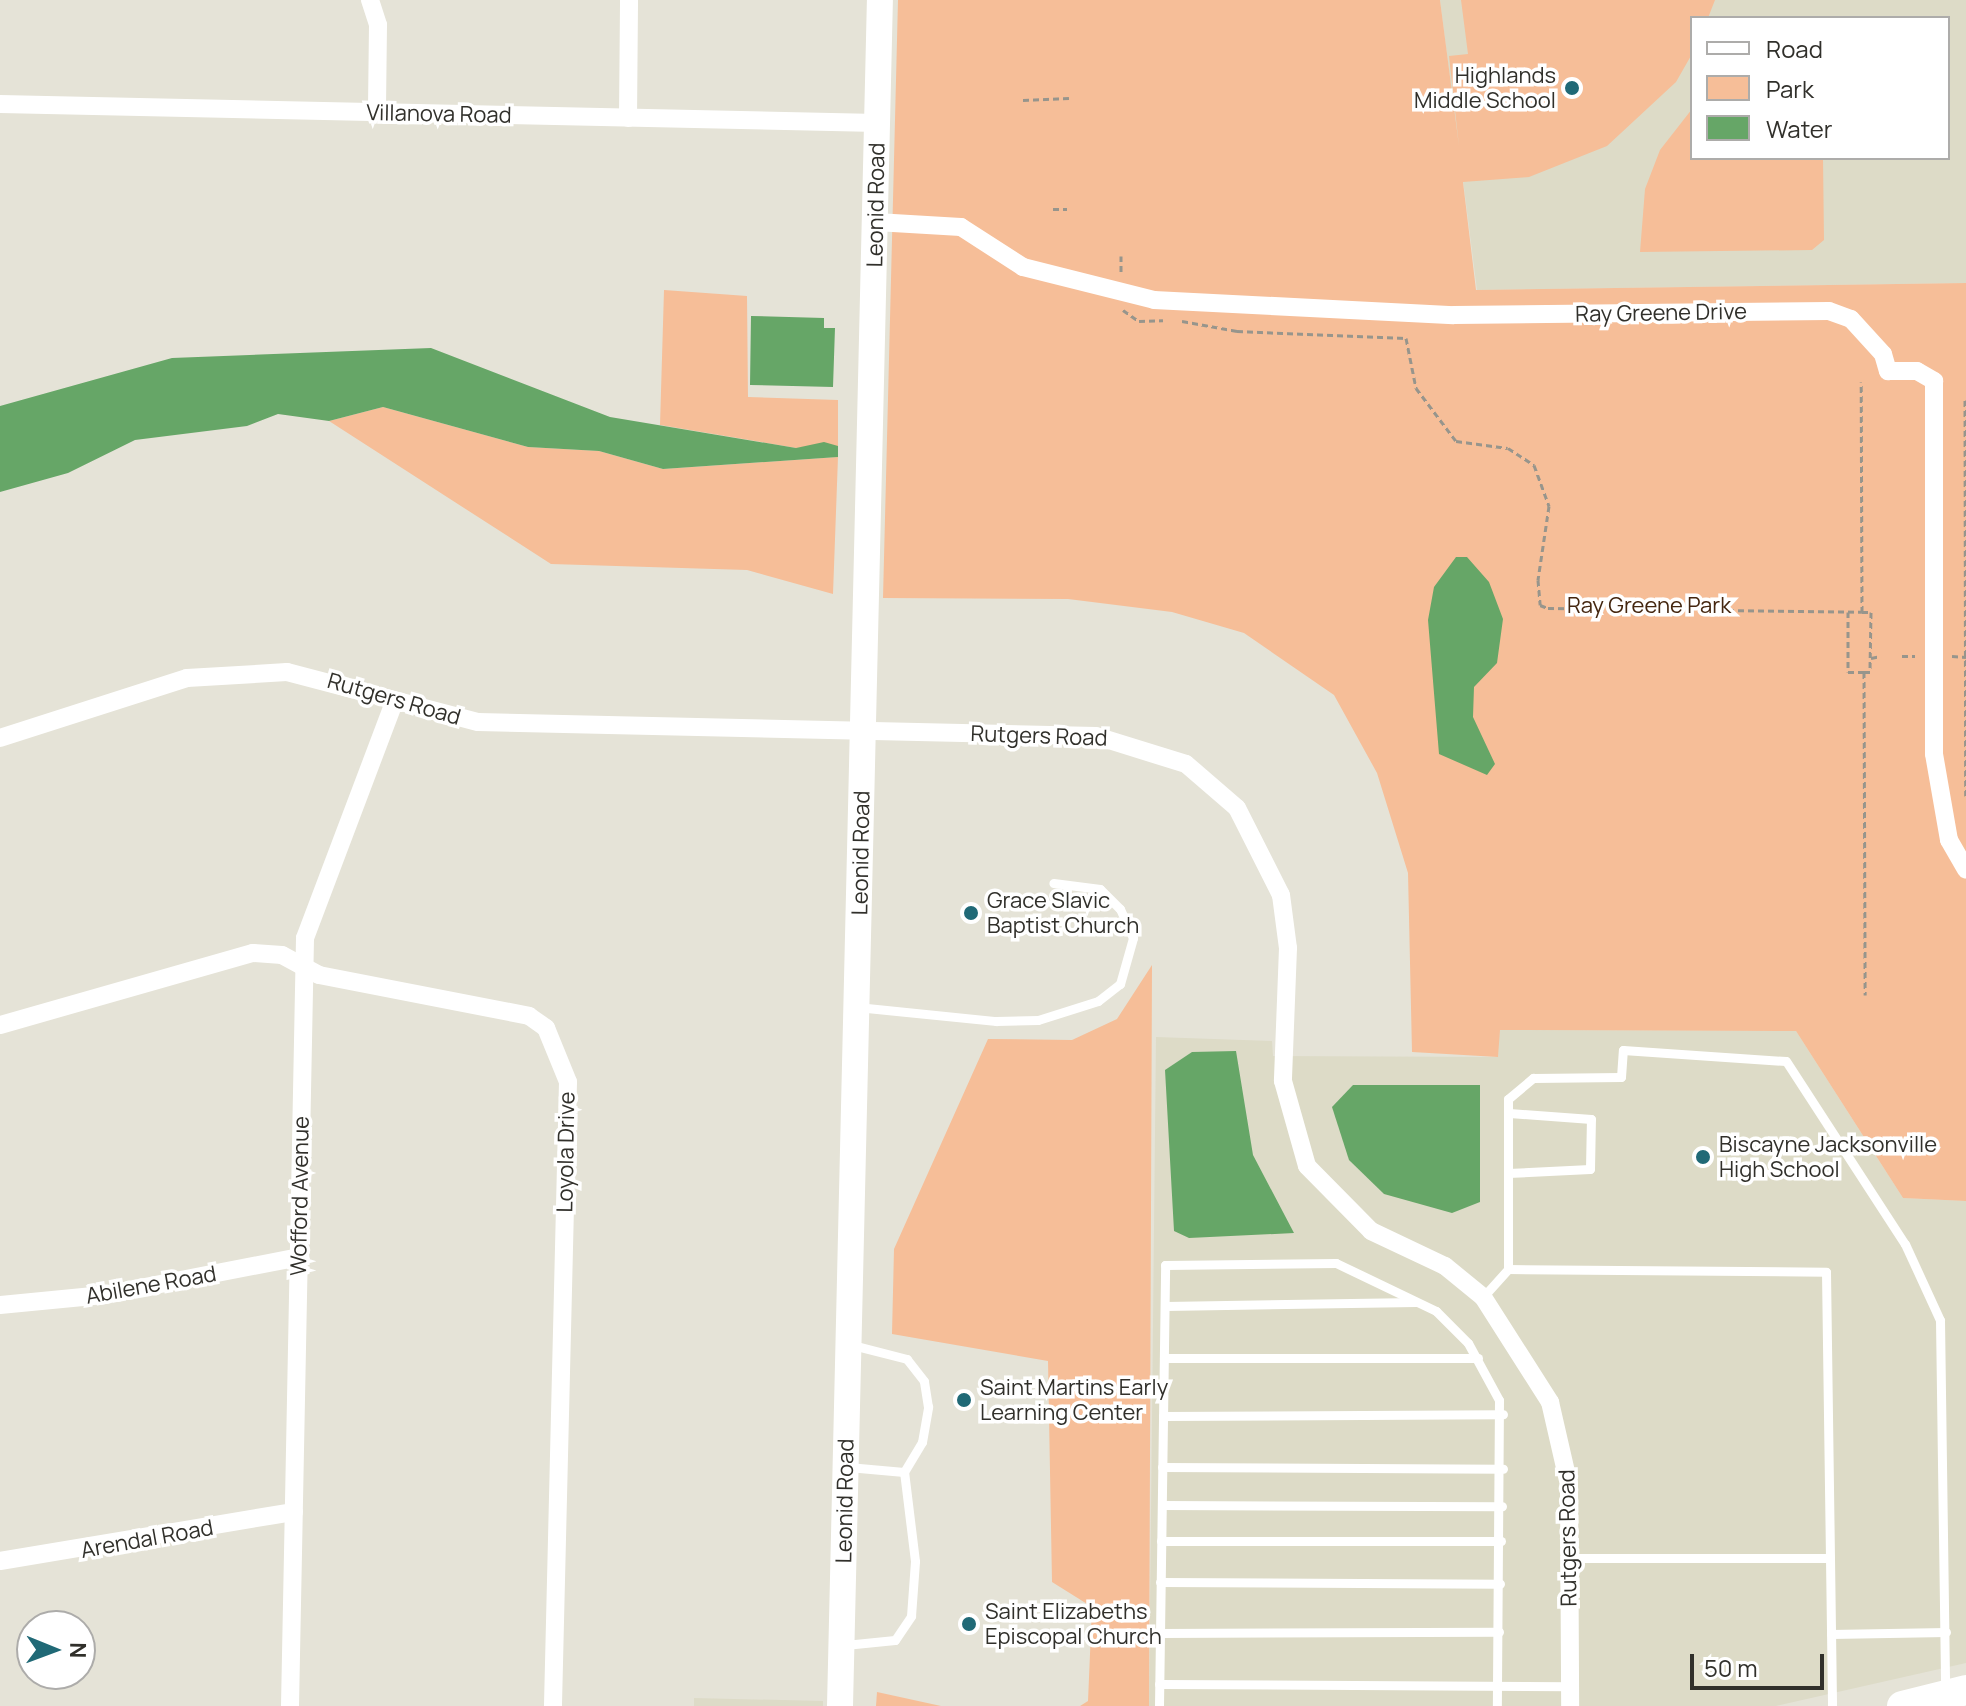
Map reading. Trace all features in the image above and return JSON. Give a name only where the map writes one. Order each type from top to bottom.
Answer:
[{"type":"main road","points":[[1902,1706],[1955,1693]]},
{"type":"street","points":[[370,0],[378,25],[377,112]]},
{"type":"street","points":[[628,118],[629,0]]},
{"type":"street","name":"Leonid Road","points":[[840,1706],[880,0]]},
{"type":"street","name":"Villanova Road","points":[[0,104],[878,123]]},
{"type":"street","name":"Ray Greene Drive","points":[[876,222],[961,227],[1023,267],[1154,300],[1454,315],[1829,311],[1851,319],[1883,354],[1888,371],[1917,371],[1934,381],[1934,754],[1949,840],[1966,870]]},
{"type":"street","name":"Rutgers Road","points":[[0,738],[218,673],[287,672],[394,702],[506,725],[863,731],[1120,740],[1159,750],[1215,785],[1257,836],[1281,895],[1288,948],[1284,1096],[1307,1166],[1371,1231],[1445,1266],[1483,1297],[1509,1331],[1560,1431],[1568,1558],[1570,1706]]},
{"type":"street","name":"Wofford Avenue","points":[[290,1706],[300,1257],[302,967],[311,919],[394,702]]},
{"type":"street","name":"Loyola Drive","points":[[0,1025],[230,957],[282,955],[302,967],[529,1016],[546,1028],[564,1063],[553,1706]]},
{"type":"street","name":"Abilene Road","points":[[0,1305],[104,1295],[300,1257]]},
{"type":"street","name":"Arendal Road","points":[[0,1561],[294,1512]]},
{"type":"lane","points":[[857,1007],[996,1021],[1038,1020],[1098,1001],[1120,984],[1133,938],[1120,909],[1100,889],[1053,883]]},
{"type":"lane","points":[[1483,1297],[1508,1269],[1508,1099],[1533,1078],[1621,1077],[1623,1050],[1786,1061],[1905,1244],[1940,1320],[1946,1632],[1955,1693]]},
{"type":"lane","points":[[1508,1173],[1590,1169],[1591,1119],[1509,1113]]},
{"type":"lane","points":[[1159,1706],[1165,1265],[1342,1264],[1419,1302],[1454,1327],[1478,1358],[1503,1414],[1497,1706]]},
{"type":"lane","points":[[1508,1269],[1826,1272],[1832,1706]]},
{"type":"lane","points":[[1165,1306],[1419,1302]]},
{"type":"lane","points":[[841,1646],[895,1640],[911,1616],[915,1561],[904,1472],[922,1442],[924,1381],[907,1359],[849,1344]]},
{"type":"lane","points":[[1164,1358],[1478,1358]]},
{"type":"lane","points":[[1163,1416],[1503,1414]]},
{"type":"lane","points":[[846,1467],[904,1472]]},
{"type":"lane","points":[[1162,1467],[1503,1469]]},
{"type":"lane","points":[[1162,1505],[1502,1506]]},
{"type":"lane","points":[[1161,1541],[1501,1541]]},
{"type":"lane","points":[[1568,1558],[1830,1558]]},
{"type":"lane","points":[[1160,1582],[1500,1584]]},
{"type":"lane","points":[[1160,1633],[1499,1632]]},
{"type":"lane","points":[[1831,1634],[1946,1632]]},
{"type":"lane","points":[[1159,1684],[1570,1686]]},
{"type":"path","points":[[1023,100],[1069,98]]},
{"type":"path","points":[[1053,209],[1067,209]]},
{"type":"path","points":[[1121,256],[1121,281]]},
{"type":"path","points":[[1121,303],[1139,321],[1406,338],[1416,388],[1456,441],[1508,448],[1534,465],[1549,506],[1539,559],[1544,607],[1871,612],[1870,672],[1848,672],[1848,612]]},
{"type":"path","points":[[1861,382],[1862,612]]},
{"type":"path","points":[[1965,400],[1966,796]]},
{"type":"path","points":[[1944,655],[1964,657]]},
{"type":"path","points":[[1871,658],[1881,656]]},
{"type":"path","points":[[1902,656],[1924,656]]},
{"type":"path","points":[[1864,672],[1865,995]]},
{"type":"shaded area","name":"Highlands Middle School","points":[[1440,0],[1966,0],[1966,283],[1477,290]]},
{"type":"shaded area","points":[[1499,1030],[1796,1031],[1903,1198],[1966,1201],[1966,1663],[1776,1706],[1149,1706],[1156,1037],[1272,1041],[1273,1056],[1498,1057]]},
{"type":"shaded area","points":[[694,1698],[823,1701],[823,1706],[694,1706]]},
{"type":"green space","name":"Ray Greene Park","points":[[898,0],[1440,0],[1459,146],[1449,56],[1468,54],[1461,0],[1715,0],[1709,16],[1690,16],[1690,58],[1676,82],[1607,146],[1529,177],[1463,182],[1476,290],[1966,283],[1966,1201],[1903,1198],[1796,1031],[1500,1030],[1498,1057],[1412,1052],[1408,873],[1377,773],[1334,695],[1244,633],[1172,612],[1068,599],[883,598]]},
{"type":"green space","points":[[1690,112],[1690,160],[1823,160],[1824,240],[1812,250],[1640,252],[1645,189],[1660,150]]},
{"type":"green space","points":[[664,290],[747,296],[748,397],[838,400],[838,446],[796,448],[660,425]]},
{"type":"green space","points":[[383,407],[528,447],[599,451],[663,469],[838,457],[833,594],[747,570],[551,564],[329,421]]},
{"type":"green space","points":[[1152,965],[1149,1706],[1080,1706],[1088,1701],[1092,1607],[1052,1582],[1048,1361],[892,1334],[894,1249],[988,1039],[1072,1040],[1117,1019]]},
{"type":"green space","points":[[877,1692],[941,1706],[876,1706]]},
{"type":"water","points":[[751,316],[824,318],[824,328],[835,328],[833,387],[750,385]]},
{"type":"water","points":[[431,348],[610,417],[796,448],[824,442],[838,446],[838,457],[663,469],[599,451],[528,447],[383,407],[329,421],[278,414],[247,426],[135,440],[68,473],[0,492],[0,406],[172,358]]},
{"type":"water","points":[[1456,557],[1467,557],[1489,582],[1503,619],[1497,663],[1474,687],[1473,717],[1495,764],[1487,775],[1439,754],[1428,620],[1434,587]]},
{"type":"water","points":[[1236,1051],[1253,1155],[1294,1233],[1189,1238],[1174,1231],[1165,1070],[1192,1052]]},
{"type":"water","points":[[1353,1085],[1480,1085],[1480,1202],[1452,1213],[1384,1194],[1349,1160],[1332,1107]]},
{"type":"place","name":"Highlands Middle School","points":[[1572,88]]},
{"type":"place","name":"Grace Slavic Baptist Church","points":[[971,913]]},
{"type":"place","name":"Biscayne Jacksonville High School","points":[[1703,1157]]},
{"type":"place","name":"Saint Martins Early Learning Center","points":[[964,1400]]},
{"type":"place","name":"Saint Elizabeths Episcopal Church","points":[[969,1624]]}]
